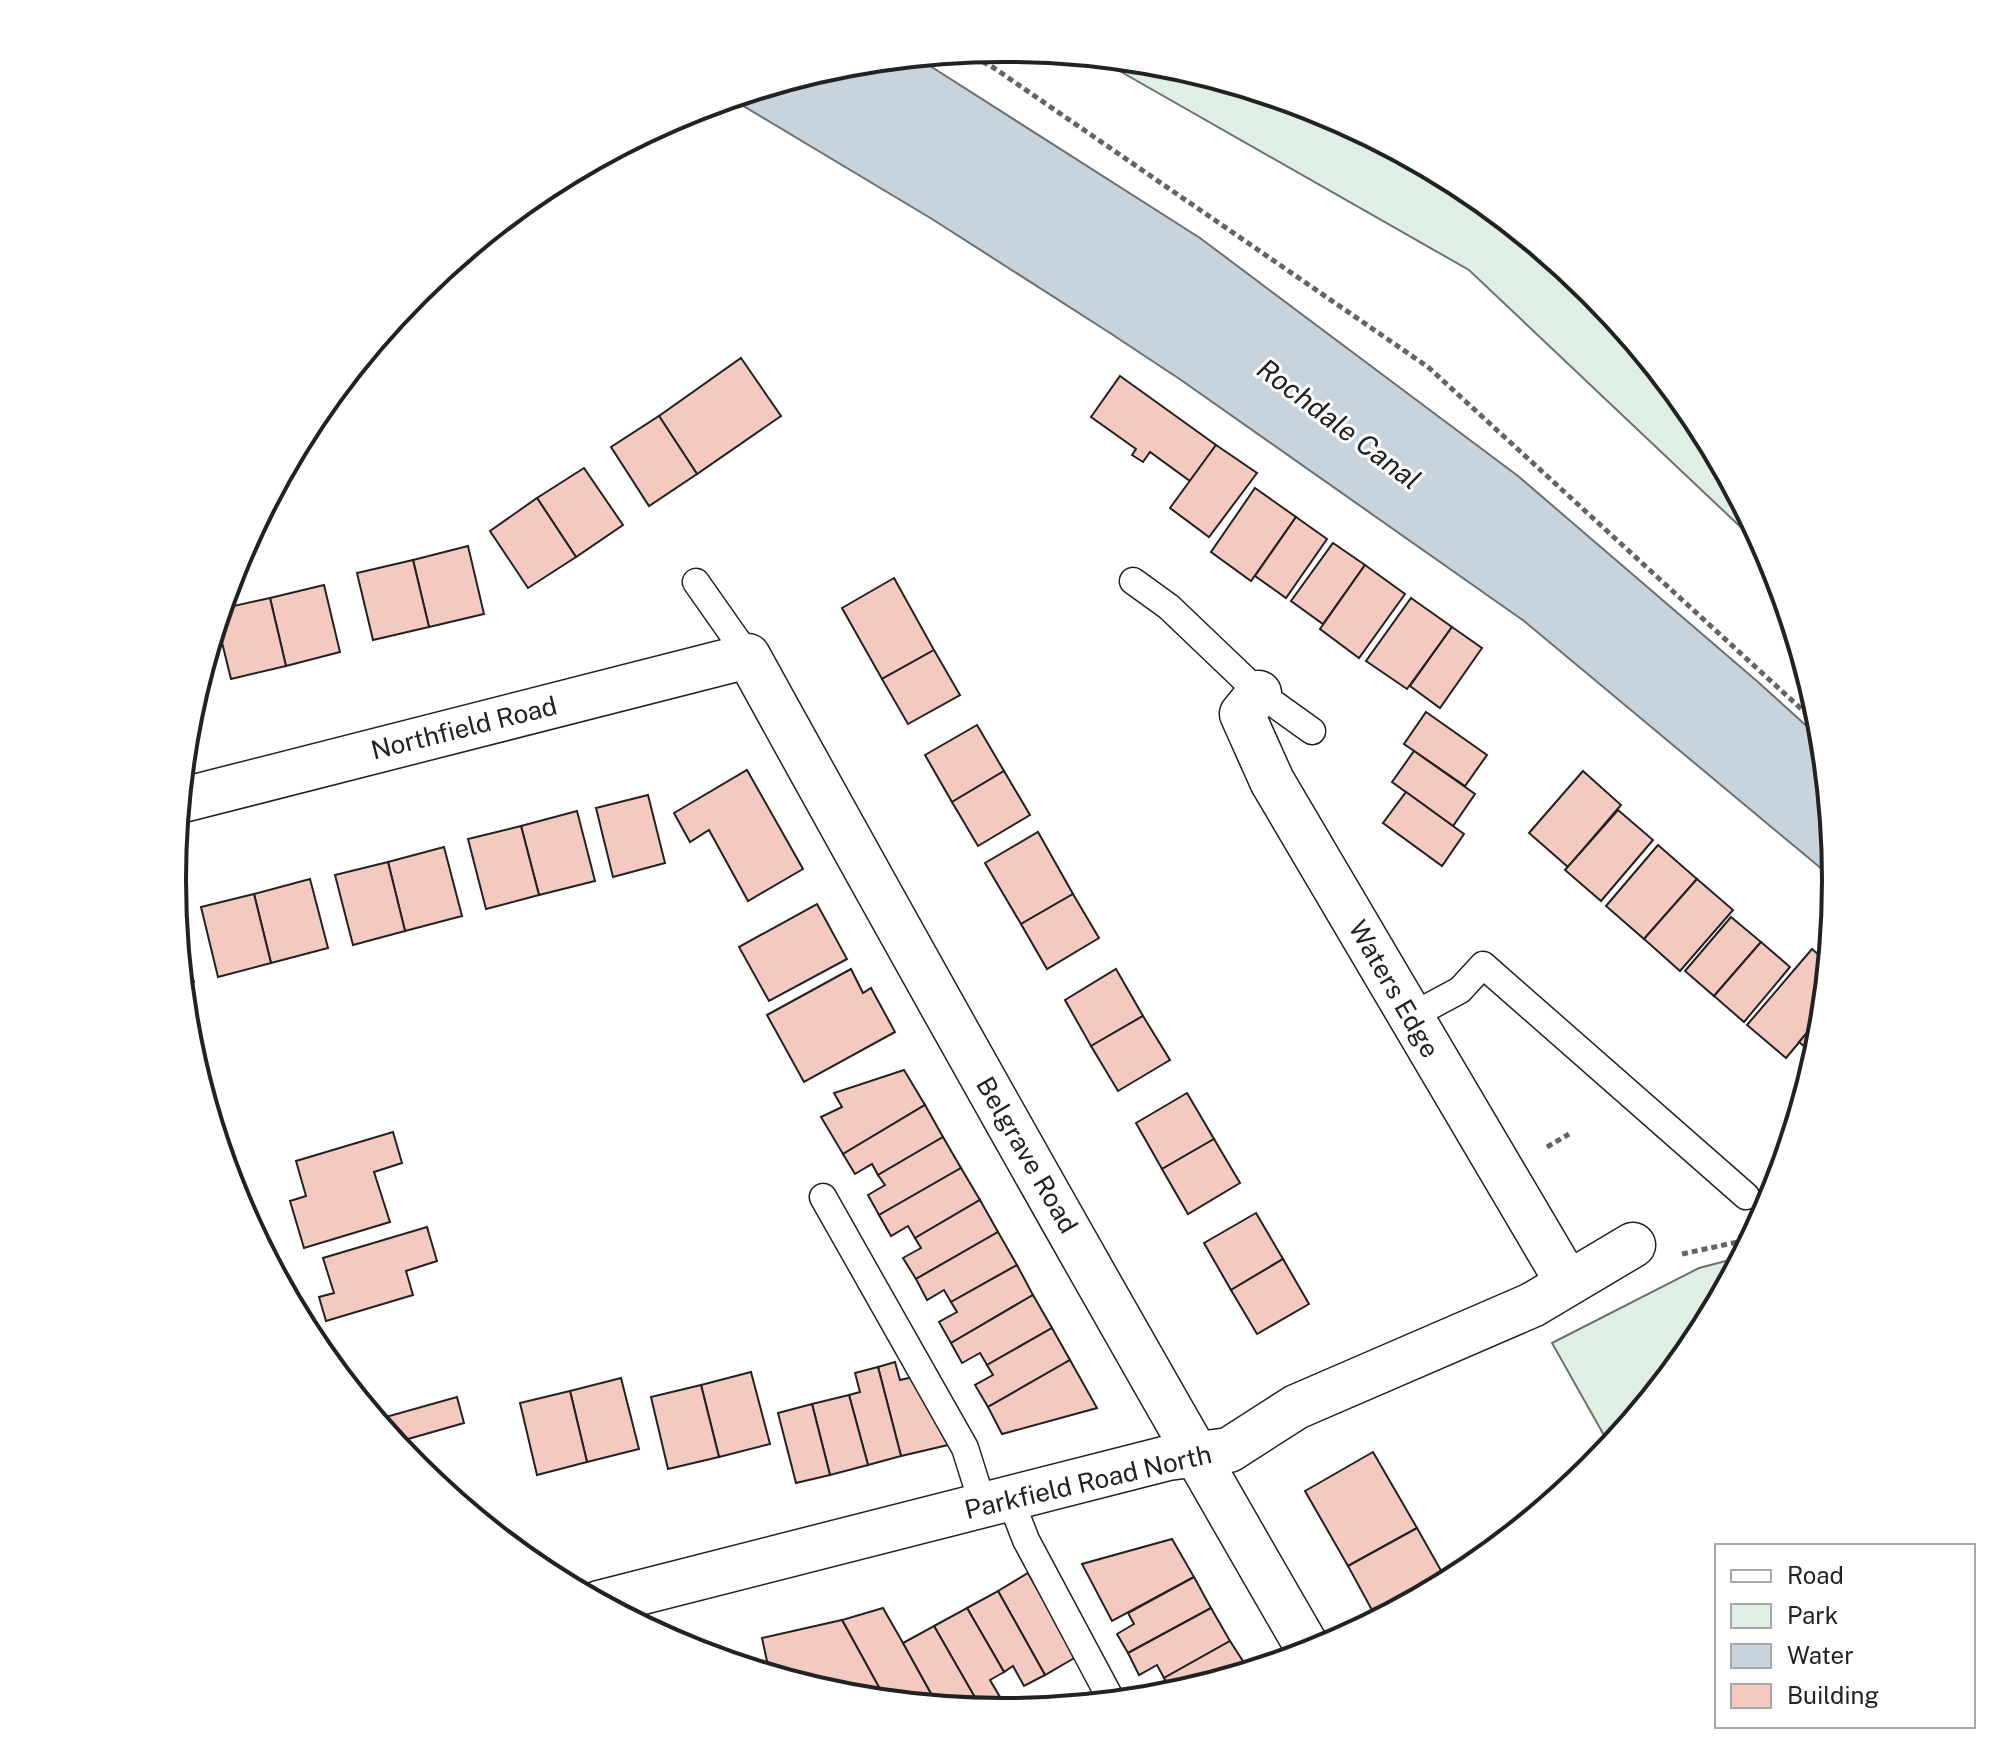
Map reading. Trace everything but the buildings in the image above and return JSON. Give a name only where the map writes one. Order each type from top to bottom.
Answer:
[{"type":"street","name":"Northfield Road","points":[[190,798],[748,656]]},
{"type":"street","name":"Belgrave Road","points":[[748,656],[865,869],[1304,1641]]},
{"type":"street","name":"Waters Edge","points":[[1259,693],[1242,714],[1272,781],[1568,1283]]},
{"type":"street","name":"Parkfield Road North","points":[[614,1599],[1168,1458],[1229,1450],[1296,1407],[1532,1305],[1633,1245]]},
{"type":"lane","points":[[1133,581],[1169,607],[1259,693],[1312,731]]},
{"type":"lane","points":[[696,582],[748,656]]},
{"type":"lane","points":[[1410,1017],[1460,990],[1483,965],[1746,1196]]},
{"type":"lane","points":[[823,1197],[996,1502],[1026,1540],[1102,1692]]},
{"type":"path","points":[[984,63],[1428,367],[1804,711]]},
{"type":"path","points":[[1633,1245],[1670,1259],[1737,1242]]},
{"type":"green space","points":[[1119,70],[1215,90],[1317,124],[1412,172],[1501,231],[1543,265],[1619,341],[1684,426],[1741,528],[1469,270]]},
{"type":"green space","points":[[1727,1261],[1684,1334],[1604,1435],[1552,1343],[1699,1268]]},
{"type":"water","name":"Rochdale Canal","points":[[930,66],[1200,238],[1518,476],[1807,727],[1815,773],[1822,869],[1524,621],[1181,380],[932,219],[741,105],[844,78]]}]
